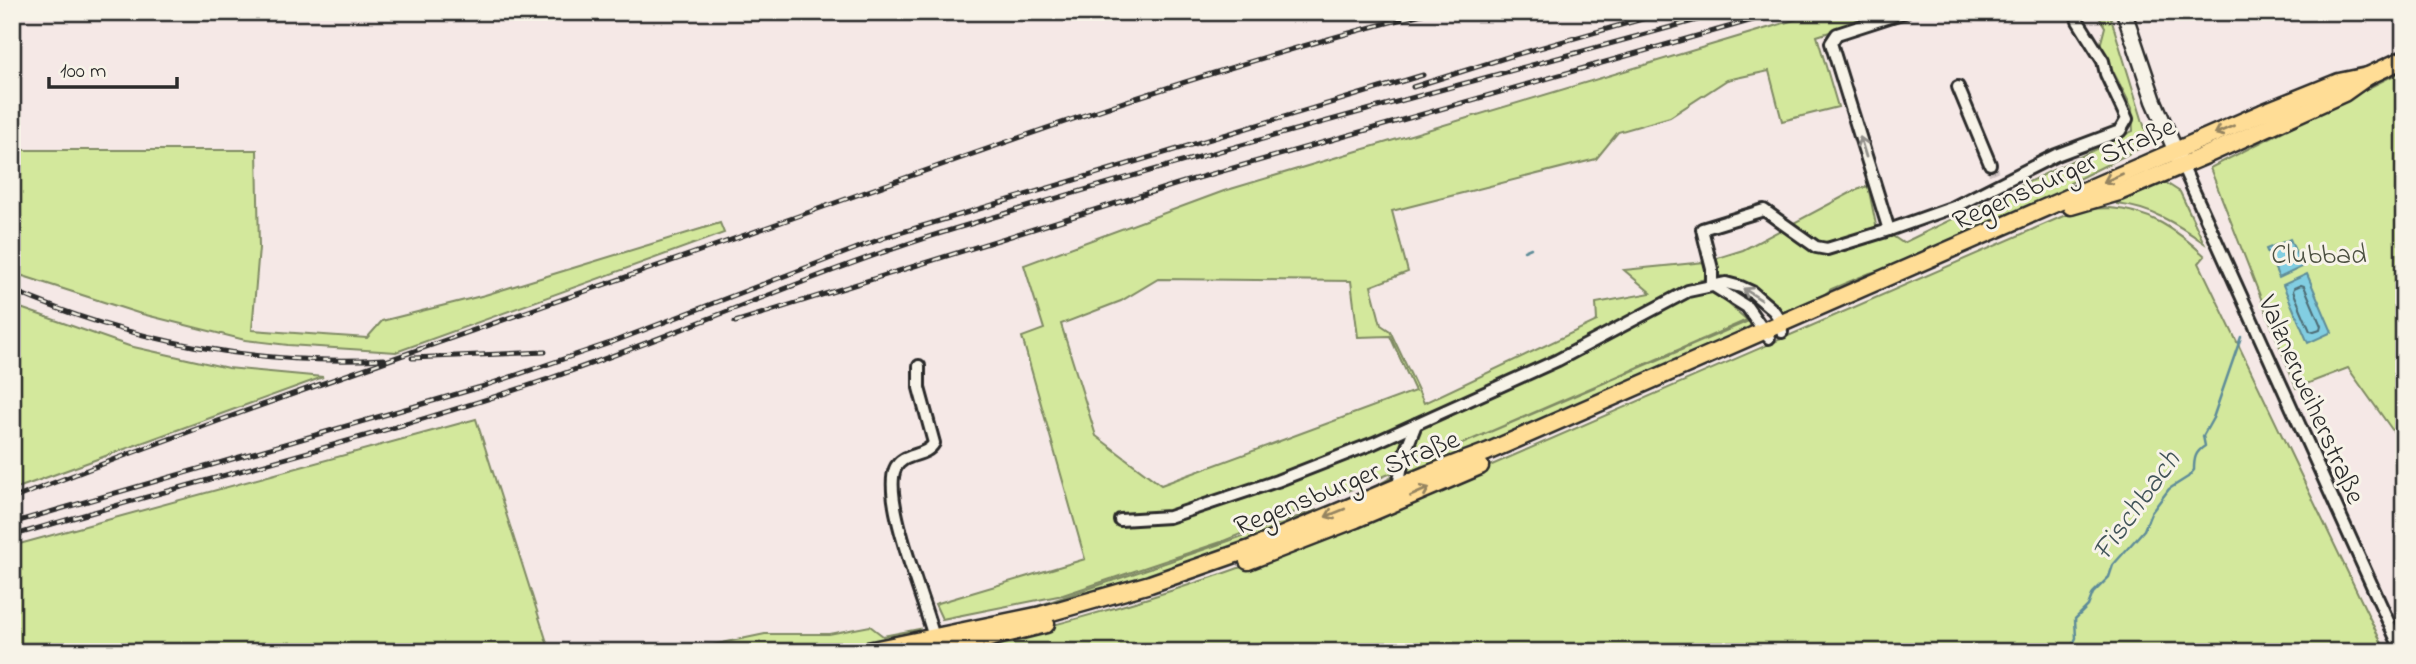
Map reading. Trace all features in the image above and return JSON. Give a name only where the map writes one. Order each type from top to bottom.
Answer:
[{"type":"main road","points":[[2124,12],[2154,101],[2179,158]]},
{"type":"main road","name":"Regensburger Straße","points":[[934,647],[1186,572],[1250,550],[2069,206],[2125,189],[2262,113],[2339,82],[2368,76],[2404,59]]},
{"type":"main road","name":"Regensburger Straße","points":[[863,652],[934,647],[1036,627],[1181,584],[1273,552],[1392,504],[1774,331],[2179,158]]},
{"type":"main road","points":[[1392,504],[1398,486]]},
{"type":"street","points":[[1889,230],[1831,43],[1837,34],[1905,12]]},
{"type":"street","points":[[1774,331],[1746,307],[1712,285],[1712,269],[1702,229],[1764,210],[1816,247],[1827,249],[1954,207],[1997,179],[2120,131],[2127,118],[2106,74],[2103,61],[2078,21],[2076,12]]},
{"type":"street","points":[[1958,87],[1990,164]]},
{"type":"street","name":"Valznerweiherstraße","points":[[2179,158],[2402,652]]},
{"type":"street","name":"Regensburger Straße","points":[[1120,520],[1169,517],[1276,481],[1416,424],[1558,360],[1684,293],[1726,283],[1752,292],[1773,310],[1774,331]]},
{"type":"street","points":[[919,366],[919,388],[934,443],[929,450],[899,463],[893,477],[894,503],[934,647]]},
{"type":"street","points":[[1398,486],[1404,455],[1416,424]]},
{"type":"green space","points":[[1821,12],[1894,12],[1817,36],[1838,107],[1782,121],[1769,71],[1727,80],[1670,117],[1618,132],[1596,159],[1392,211],[1408,272],[1371,286],[1381,325],[1390,331],[1424,403],[1597,321],[1596,303],[1651,293],[1624,270],[1705,262],[1743,250],[1868,186],[1876,225],[1903,243],[2133,131],[2132,108],[2100,46],[2105,27],[2096,12],[2109,12],[2147,135],[2146,145],[2070,183],[2073,191],[1898,266],[1870,273],[1831,289],[1819,299],[1787,312],[1750,286],[1721,276],[1701,280],[1747,320],[1441,453],[1751,320],[1749,330],[1464,457],[1212,558],[1053,606],[1029,609],[1332,505],[1364,492],[1409,466],[1221,542],[1063,595],[942,619],[935,604],[1085,559],[1022,337],[1044,329],[1024,265],[1224,191]],"holes":[[[1158,279],[1351,281],[1358,337],[1390,336],[1415,391],[1161,485],[1096,436],[1061,324],[1121,301]]]},
{"type":"green space","name":"Clubbad","points":[[2404,70],[2404,424],[2393,431],[2348,368],[2296,388],[2210,168]]},
{"type":"green space","points":[[12,150],[257,150],[259,248],[252,330],[367,338],[382,321],[485,295],[720,223],[724,233],[396,352],[245,340],[138,313],[20,275],[12,270]]},
{"type":"green space","points":[[2163,181],[2180,192],[2204,243],[2163,218],[2116,202]]},
{"type":"green space","points":[[2109,208],[2137,213],[2162,223],[2205,256],[2199,263],[2386,652],[949,652],[1143,600],[1292,548],[1377,515],[2068,214],[2087,209]]},
{"type":"green space","points":[[12,305],[129,346],[228,368],[323,377],[12,490]]},
{"type":"green space","points":[[476,419],[550,652],[12,652],[12,546]]},
{"type":"green space","points":[[870,626],[883,636],[919,629],[915,634],[899,640],[842,652],[679,652],[765,634],[829,634]]},
{"type":"water","points":[[2290,239],[2302,267],[2279,278],[2266,249],[2279,246]]},
{"type":"water","points":[[2307,274],[2332,332],[2308,343],[2283,285]]},
{"type":"waterway","points":[[1524,251],[1531,248]]},
{"type":"waterway","name":"Fischbach","points":[[2069,652],[2076,638],[2075,619],[2088,606],[2093,593],[2109,577],[2113,565],[2144,530],[2151,513],[2169,489],[2194,470],[2196,456],[2205,446],[2203,436],[2213,418],[2241,337]]},
{"type":"tunnel","points":[[1990,164],[1995,176]]},
{"type":"railway","points":[[12,499],[279,399],[1076,118],[1252,61],[1430,12]]},
{"type":"railway","points":[[1413,87],[1667,12]]},
{"type":"railway","points":[[12,536],[482,401],[599,361],[852,264],[954,229],[1242,145],[1726,12]]},
{"type":"railway","points":[[735,322],[1184,182],[1781,12]]},
{"type":"railway","points":[[12,523],[481,387],[610,343],[886,237],[1423,75]]},
{"type":"railway","points":[[12,290],[101,323],[194,346],[289,358],[384,359]]},
{"type":"railway","points":[[412,358],[545,352]]}]
